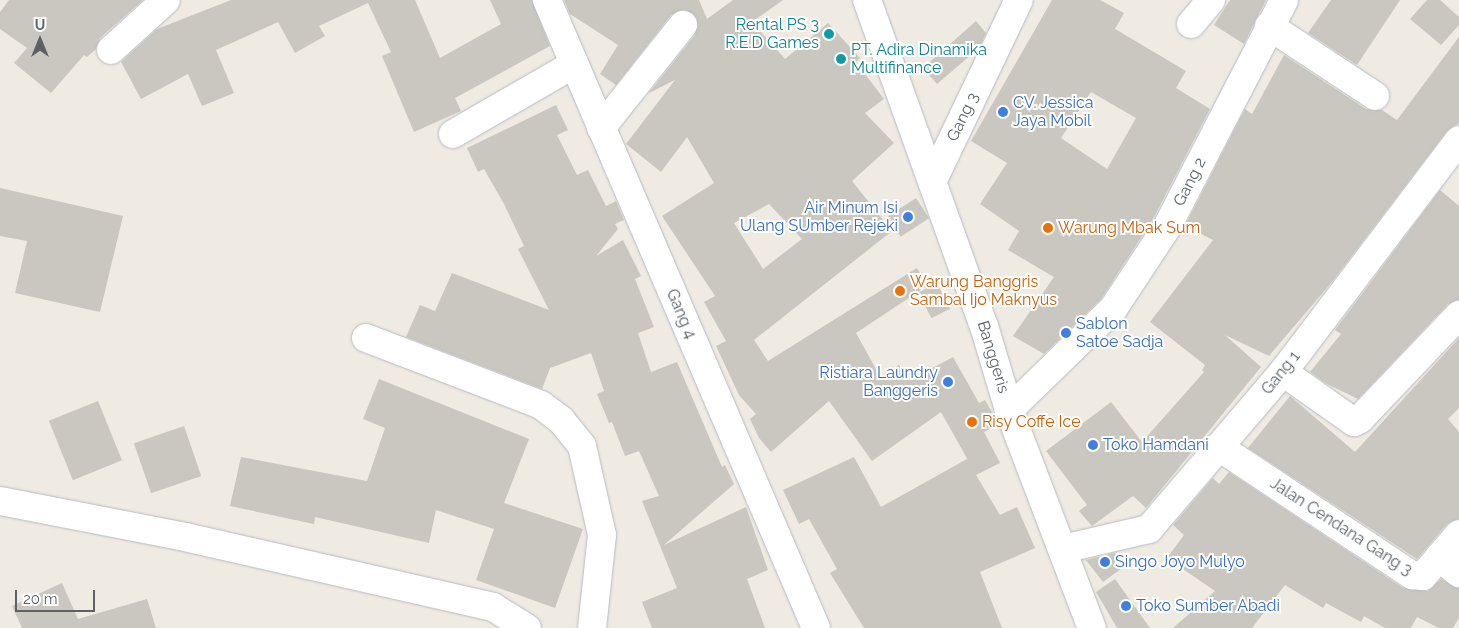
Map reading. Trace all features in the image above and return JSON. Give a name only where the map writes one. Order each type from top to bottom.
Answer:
[{"type":"street","points":[[111,50],[166,0]]},
{"type":"street","name":"Gang 4","points":[[548,0],[816,628]]},
{"type":"street","name":"Banggeris","points":[[867,0],[984,326],[1009,410],[1092,628]]},
{"type":"street","name":"Gang 3","points":[[932,180],[1019,0]]},
{"type":"street","points":[[1191,24],[1211,0]]},
{"type":"street","name":"Gang 2","points":[[1009,410],[1113,309],[1168,227],[1269,26],[1284,0]]},
{"type":"street","points":[[601,128],[683,25]]},
{"type":"street","points":[[1269,26],[1375,96]]},
{"type":"street","points":[[453,134],[574,64]]},
{"type":"street","name":"Gang 1","points":[[1063,550],[1149,530],[1283,372],[1459,140]]},
{"type":"street","points":[[1283,372],[1354,422],[1360,419],[1459,315]]},
{"type":"street","points":[[366,338],[541,404],[562,420],[582,446],[602,535],[592,628]]},
{"type":"street","name":"Jalan Cendana Gang 3","points":[[1219,447],[1412,575],[1423,576],[1449,565]]},
{"type":"street","points":[[0,501],[176,535],[494,607],[527,628]]},
{"type":"street","points":[[1449,565],[1459,534]]},
{"type":"building","points":[[9,0],[143,0],[100,38],[96,49],[87,57],[84,55],[51,93],[14,63],[27,48],[0,29],[0,12]]},
{"type":"building","points":[[231,0],[415,0],[440,58],[501,24],[490,0],[532,0],[550,46],[455,98],[461,111],[414,132],[382,56],[391,52],[368,3],[319,26],[325,36],[295,53],[278,22],[216,50],[234,93],[202,106],[188,74],[141,99],[121,62],[157,29]]},
{"type":"building","points":[[564,0],[699,0],[707,19],[733,0],[783,0],[752,22],[785,59],[828,23],[860,58],[856,62],[884,99],[865,113],[894,143],[852,181],[892,231],[754,340],[768,361],[917,268],[927,286],[856,333],[881,378],[899,365],[910,380],[953,357],[979,403],[985,400],[996,419],[998,425],[984,432],[1000,463],[976,475],[1000,515],[1017,507],[1035,548],[980,572],[1002,628],[864,628],[830,573],[837,569],[809,519],[799,524],[783,490],[854,457],[881,507],[967,459],[969,462],[941,412],[872,461],[829,401],[771,452],[759,438],[750,419],[756,414],[739,395],[716,346],[726,341],[704,302],[715,296],[662,216],[714,183],[687,137],[661,172],[626,144],[675,80],[649,93],[695,35],[697,19],[685,10],[671,15],[616,85],[600,74],[618,45],[570,14]],"holes":[[[769,204],[802,239],[763,269],[734,223]]]},
{"type":"building","points":[[1052,0],[1100,0],[1124,13],[1115,29],[1186,71],[1176,88],[1210,109],[1153,219],[1101,299],[1044,354],[1013,336],[1054,277],[1008,250],[1019,231],[980,204],[1007,163],[971,141]],"holes":[[[1091,92],[1136,118],[1107,169],[1061,138]]]},
{"type":"building","points":[[1230,0],[1266,0],[1244,44],[1214,25]]},
{"type":"building","points":[[1331,0],[1400,0],[1357,65],[1308,33]]},
{"type":"building","points":[[1427,0],[1440,0],[1459,17],[1459,25],[1441,45],[1410,19]]},
{"type":"building","points":[[976,21],[986,33],[979,48],[937,84],[923,68]]},
{"type":"building","points":[[1459,37],[1459,123],[1447,131],[1331,283],[1269,356],[1225,335],[1261,367],[1146,508],[1133,496],[1092,526],[1079,511],[1087,505],[1046,451],[1111,402],[1142,442],[1204,372],[1202,370],[1205,365],[1150,322],[1213,240],[1185,226],[1245,109],[1252,114],[1284,55],[1366,109],[1382,110],[1397,120]]},
{"type":"building","points":[[556,105],[568,130],[557,135],[577,175],[588,170],[606,206],[616,201],[624,220],[615,224],[618,229],[596,256],[623,240],[641,276],[635,279],[654,327],[638,333],[651,372],[677,362],[722,467],[725,465],[734,484],[664,545],[746,507],[768,570],[747,579],[765,628],[652,628],[642,602],[677,588],[642,501],[659,496],[639,451],[625,456],[612,422],[609,423],[597,394],[604,391],[591,353],[550,368],[542,389],[406,337],[420,305],[435,311],[452,273],[549,310],[518,249],[524,246],[504,204],[484,169],[478,172],[467,148]]},
{"type":"building","points":[[0,188],[123,216],[100,312],[15,293],[27,241],[0,236]]},
{"type":"building","points":[[1440,190],[1459,206],[1459,300],[1448,304],[1358,399],[1327,384],[1310,372],[1341,334],[1335,330]]},
{"type":"building","name":"Air Minum Isi Ulang SUmber Rejeki","points":[[916,198],[929,218],[901,237],[887,217]]},
{"type":"building","points":[[937,283],[950,309],[931,318],[918,293]]},
{"type":"building","points":[[1459,338],[1459,408],[1448,419],[1459,432],[1459,519],[1447,524],[1417,559],[1248,448],[1290,396],[1355,452]]},
{"type":"building","points":[[379,379],[529,439],[504,503],[583,529],[555,608],[476,580],[494,529],[436,510],[429,543],[315,517],[314,524],[230,506],[241,457],[367,481],[385,428],[363,419]]},
{"type":"building","points":[[98,401],[122,460],[73,480],[49,421]]},
{"type":"building","points":[[184,426],[201,476],[151,493],[134,443]]},
{"type":"building","points":[[1229,472],[1403,588],[1428,591],[1441,579],[1459,588],[1459,618],[1453,628],[1439,628],[1417,617],[1411,628],[1385,628],[1364,616],[1361,622],[1326,603],[1323,608],[1285,585],[1252,628],[1173,628],[1215,591],[1167,558],[1184,535],[1173,525],[1213,478],[1219,484]]},
{"type":"building","name":"Singo Joyo Mulyo","points":[[1115,553],[1125,566],[1103,582],[1086,560]]},
{"type":"building","points":[[1115,579],[1150,628],[1117,628],[1096,592]]},
{"type":"building","points":[[62,583],[78,619],[147,599],[156,628],[22,628],[12,606]]},
{"type":"place","name":"Rental PS 3 R.E.D Games","points":[[829,34]]},
{"type":"place","name":"PT. Adira Dinamika Multifinance","points":[[841,59]]},
{"type":"place","name":"CV. Jessica Jaya Mobil","points":[[1003,112]]},
{"type":"place","name":"Air Minum Isi Ulang SUmber Rejeki","points":[[908,217]]},
{"type":"place","name":"Warung Mbak Sum","points":[[1048,228]]},
{"type":"place","name":"Warung Banggris Sambal Ijo Maknyus","points":[[900,291]]},
{"type":"place","name":"Sablon Satoe Sadja","points":[[1066,333]]},
{"type":"place","name":"Ristiara Laundry Banggeris","points":[[948,382]]},
{"type":"place","name":"Risy Coffe Ice","points":[[972,422]]},
{"type":"place","name":"Toko Hamdani","points":[[1093,445]]},
{"type":"place","name":"Singo Joyo Mulyo","points":[[1105,562]]},
{"type":"place","name":"Toko Sumber Abadi","points":[[1126,606]]}]
